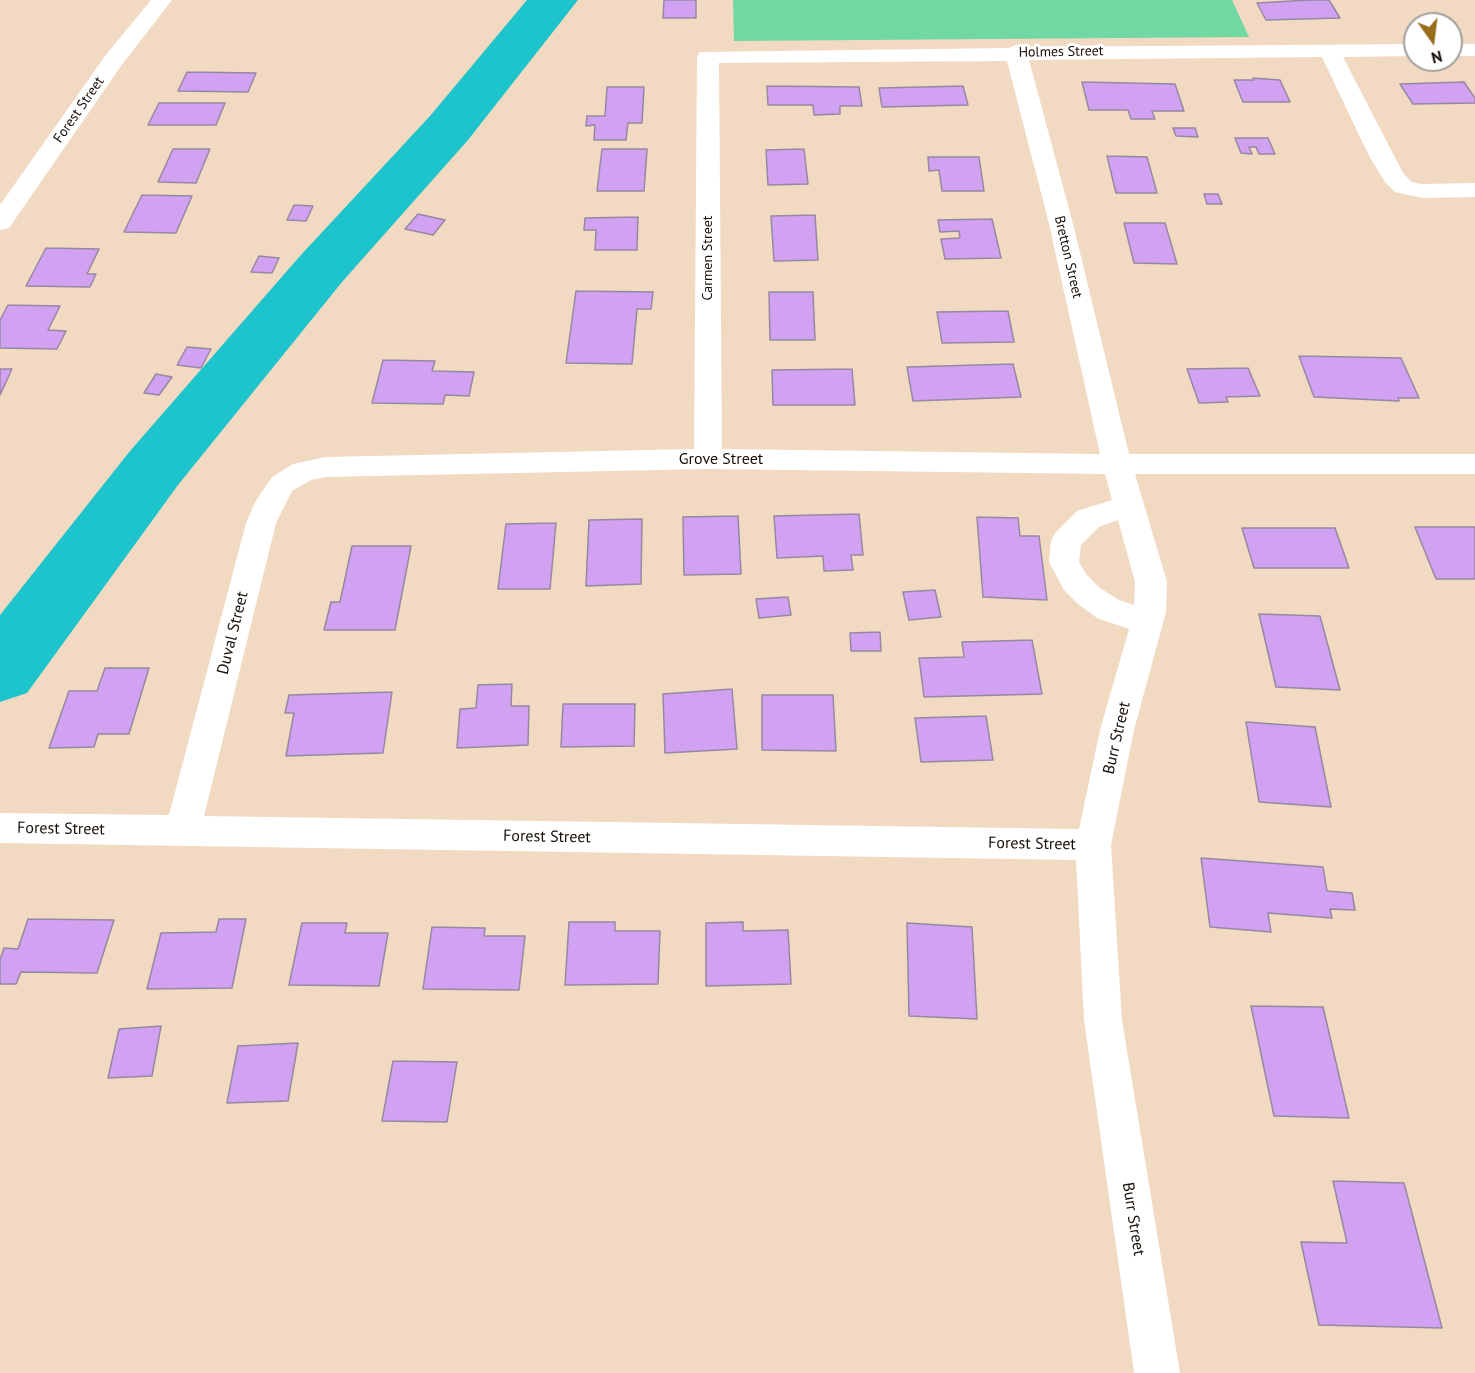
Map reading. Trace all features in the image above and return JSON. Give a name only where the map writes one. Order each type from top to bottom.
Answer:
[{"type":"street","name":"Forest Street","points":[[0,223],[113,61],[162,0]]},
{"type":"street","points":[[1329,50],[1393,177],[1404,187],[1422,191],[1475,190]]},
{"type":"street","name":"Holmes Street","points":[[708,57],[1016,52],[1403,50]]},
{"type":"street","name":"Bretton Street","points":[[1016,52],[1061,224],[1117,464]]},
{"type":"street","name":"Carmen Street","points":[[708,57],[708,459]]},
{"type":"street","name":"Grove Street","points":[[325,467],[708,459],[1117,464]]},
{"type":"street","points":[[1117,464],[1475,464]]},
{"type":"street","name":"Burr Street","points":[[1117,464],[1151,582],[1150,612],[1118,730],[1093,844],[1103,1020],[1157,1373]]},
{"type":"street","name":"Duval Street","points":[[183,831],[261,523],[270,502],[282,484],[303,471],[325,467]]},
{"type":"street","points":[[1130,505],[1088,519],[1066,541],[1064,562],[1074,582],[1089,596],[1108,609],[1147,622]]},
{"type":"street","name":"Forest Street","points":[[0,828],[1093,844]]},
{"type":"green space","points":[[733,0],[1232,0],[1249,37],[734,41]]},
{"type":"building","points":[[664,0],[696,0],[696,18],[663,18]]},
{"type":"building","points":[[1329,0],[1340,18],[1266,20],[1257,3]]},
{"type":"building","points":[[187,72],[256,73],[248,92],[178,91]]},
{"type":"building","points":[[1253,78],[1280,80],[1290,102],[1243,102],[1234,80],[1254,80]]},
{"type":"building","points":[[1082,82],[1175,84],[1184,111],[1152,111],[1155,119],[1131,119],[1128,110],[1089,110]]},
{"type":"building","points":[[1464,82],[1475,98],[1475,103],[1413,104],[1400,84]]},
{"type":"building","points":[[767,86],[859,87],[862,106],[840,106],[840,114],[814,115],[813,105],[768,105]]},
{"type":"building","points":[[963,86],[968,105],[882,107],[879,88]]},
{"type":"building","points":[[607,87],[644,87],[642,123],[628,123],[626,140],[594,140],[595,125],[586,126],[587,116],[605,116]]},
{"type":"building","points":[[159,103],[225,103],[216,125],[148,125]]},
{"type":"building","points":[[1173,128],[1195,128],[1198,137],[1176,136]]},
{"type":"building","points":[[1235,138],[1268,138],[1275,154],[1259,154],[1256,147],[1249,147],[1252,154],[1241,153]]},
{"type":"building","points":[[173,149],[210,149],[196,183],[158,182]]},
{"type":"building","points":[[602,149],[647,149],[644,191],[597,191]]},
{"type":"building","points":[[804,149],[808,184],[768,185],[766,150]]},
{"type":"building","points":[[1107,156],[1147,157],[1157,193],[1116,193]]},
{"type":"building","points":[[928,157],[979,157],[984,191],[942,191],[939,170],[929,171]]},
{"type":"building","points":[[1204,194],[1218,194],[1222,204],[1207,204]]},
{"type":"building","points":[[142,195],[192,196],[176,233],[124,232]]},
{"type":"building","points":[[294,205],[313,206],[306,221],[287,220]]},
{"type":"building","points":[[418,214],[445,220],[433,235],[405,229]]},
{"type":"building","points":[[815,215],[818,260],[774,261],[771,216]]},
{"type":"building","points":[[638,217],[637,250],[595,250],[596,230],[584,230],[585,218]]},
{"type":"building","points":[[992,219],[1001,258],[945,259],[941,239],[960,238],[959,231],[940,232],[938,220]]},
{"type":"building","points":[[1124,223],[1165,223],[1177,264],[1134,263]]},
{"type":"building","points":[[46,248],[99,249],[87,274],[96,274],[90,287],[26,286]]},
{"type":"building","points":[[259,256],[279,258],[272,273],[251,272]]},
{"type":"building","points":[[576,291],[653,292],[651,309],[637,309],[632,364],[566,363]]},
{"type":"building","points":[[769,292],[813,292],[815,340],[770,340]]},
{"type":"building","points":[[8,305],[60,306],[48,330],[66,331],[57,349],[0,348],[0,320]]},
{"type":"building","points":[[1008,311],[1014,342],[942,343],[937,312]]},
{"type":"building","points":[[187,347],[211,349],[201,368],[177,365]]},
{"type":"building","points":[[1299,356],[1401,358],[1419,398],[1398,398],[1399,401],[1314,397]]},
{"type":"building","points":[[383,360],[435,361],[432,371],[474,372],[469,396],[445,395],[443,404],[372,403]]},
{"type":"building","points":[[1013,364],[1021,397],[913,401],[907,367]]},
{"type":"building","points":[[1248,368],[1260,396],[1226,397],[1228,402],[1199,403],[1187,369]]},
{"type":"building","points":[[0,369],[12,369],[0,395]]},
{"type":"building","points":[[852,369],[855,405],[773,405],[772,370]]},
{"type":"building","points":[[156,374],[172,377],[159,395],[144,393]]},
{"type":"building","points":[[859,514],[863,555],[851,555],[853,570],[824,571],[823,556],[777,558],[774,516]]},
{"type":"building","points":[[738,516],[741,574],[684,575],[683,517]]},
{"type":"building","points":[[977,517],[1018,518],[1020,536],[1039,536],[1047,600],[983,597]]},
{"type":"building","points":[[642,519],[641,584],[586,586],[589,520]]},
{"type":"building","points":[[556,523],[550,589],[498,589],[506,524]]},
{"type":"building","points":[[1415,527],[1475,527],[1475,579],[1436,579]]},
{"type":"building","points":[[1242,528],[1335,528],[1349,568],[1254,568]]},
{"type":"building","points":[[352,546],[411,546],[395,630],[324,630],[331,602],[340,602]]},
{"type":"building","points":[[935,590],[941,617],[909,620],[903,592]]},
{"type":"building","points":[[788,597],[791,615],[759,618],[756,599]]},
{"type":"building","points":[[1259,614],[1320,616],[1340,690],[1276,687]]},
{"type":"building","points":[[880,632],[881,651],[851,651],[850,633]]},
{"type":"building","points":[[1032,640],[1042,694],[924,697],[919,658],[964,657],[962,642]]},
{"type":"building","points":[[105,668],[149,668],[129,734],[98,734],[94,747],[49,748],[69,691],[97,691]]},
{"type":"building","points":[[512,684],[511,706],[529,706],[528,745],[457,748],[460,709],[476,708],[478,685]]},
{"type":"building","points":[[732,689],[737,749],[665,753],[663,694]]},
{"type":"building","points":[[392,692],[383,753],[286,756],[294,713],[285,713],[289,695]]},
{"type":"building","points":[[762,695],[833,695],[836,751],[762,750]]},
{"type":"building","points":[[563,704],[635,704],[634,746],[561,747]]},
{"type":"building","points":[[986,716],[993,760],[921,762],[915,718]]},
{"type":"building","points":[[1246,722],[1315,727],[1331,807],[1259,802]]},
{"type":"building","points":[[1201,858],[1323,867],[1327,891],[1352,893],[1355,910],[1330,909],[1332,918],[1268,913],[1271,932],[1210,927]]},
{"type":"building","points":[[28,919],[114,920],[97,973],[21,972],[16,984],[0,984],[0,960],[4,948],[18,949]]},
{"type":"building","points":[[219,919],[246,919],[232,988],[147,989],[161,933],[216,932]]},
{"type":"building","points":[[569,922],[615,922],[615,931],[660,931],[658,984],[565,985]]},
{"type":"building","points":[[743,922],[743,931],[788,930],[791,984],[706,986],[706,923]]},
{"type":"building","points":[[302,923],[347,923],[345,933],[388,933],[379,986],[289,985]]},
{"type":"building","points":[[907,923],[972,927],[977,1019],[909,1016]]},
{"type":"building","points":[[432,927],[485,928],[484,936],[525,936],[519,990],[423,989]]},
{"type":"building","points":[[1251,1006],[1323,1007],[1349,1118],[1274,1116]]},
{"type":"building","points":[[161,1026],[152,1076],[108,1078],[119,1029]]},
{"type":"building","points":[[298,1043],[288,1101],[227,1103],[238,1046]]},
{"type":"building","points":[[393,1061],[457,1062],[447,1122],[382,1121]]},
{"type":"building","points":[[1333,1181],[1404,1183],[1442,1328],[1319,1325],[1301,1242],[1347,1243]]},
{"type":"waterway","points":[[0,671],[154,468],[321,269],[449,128],[553,0]]}]
